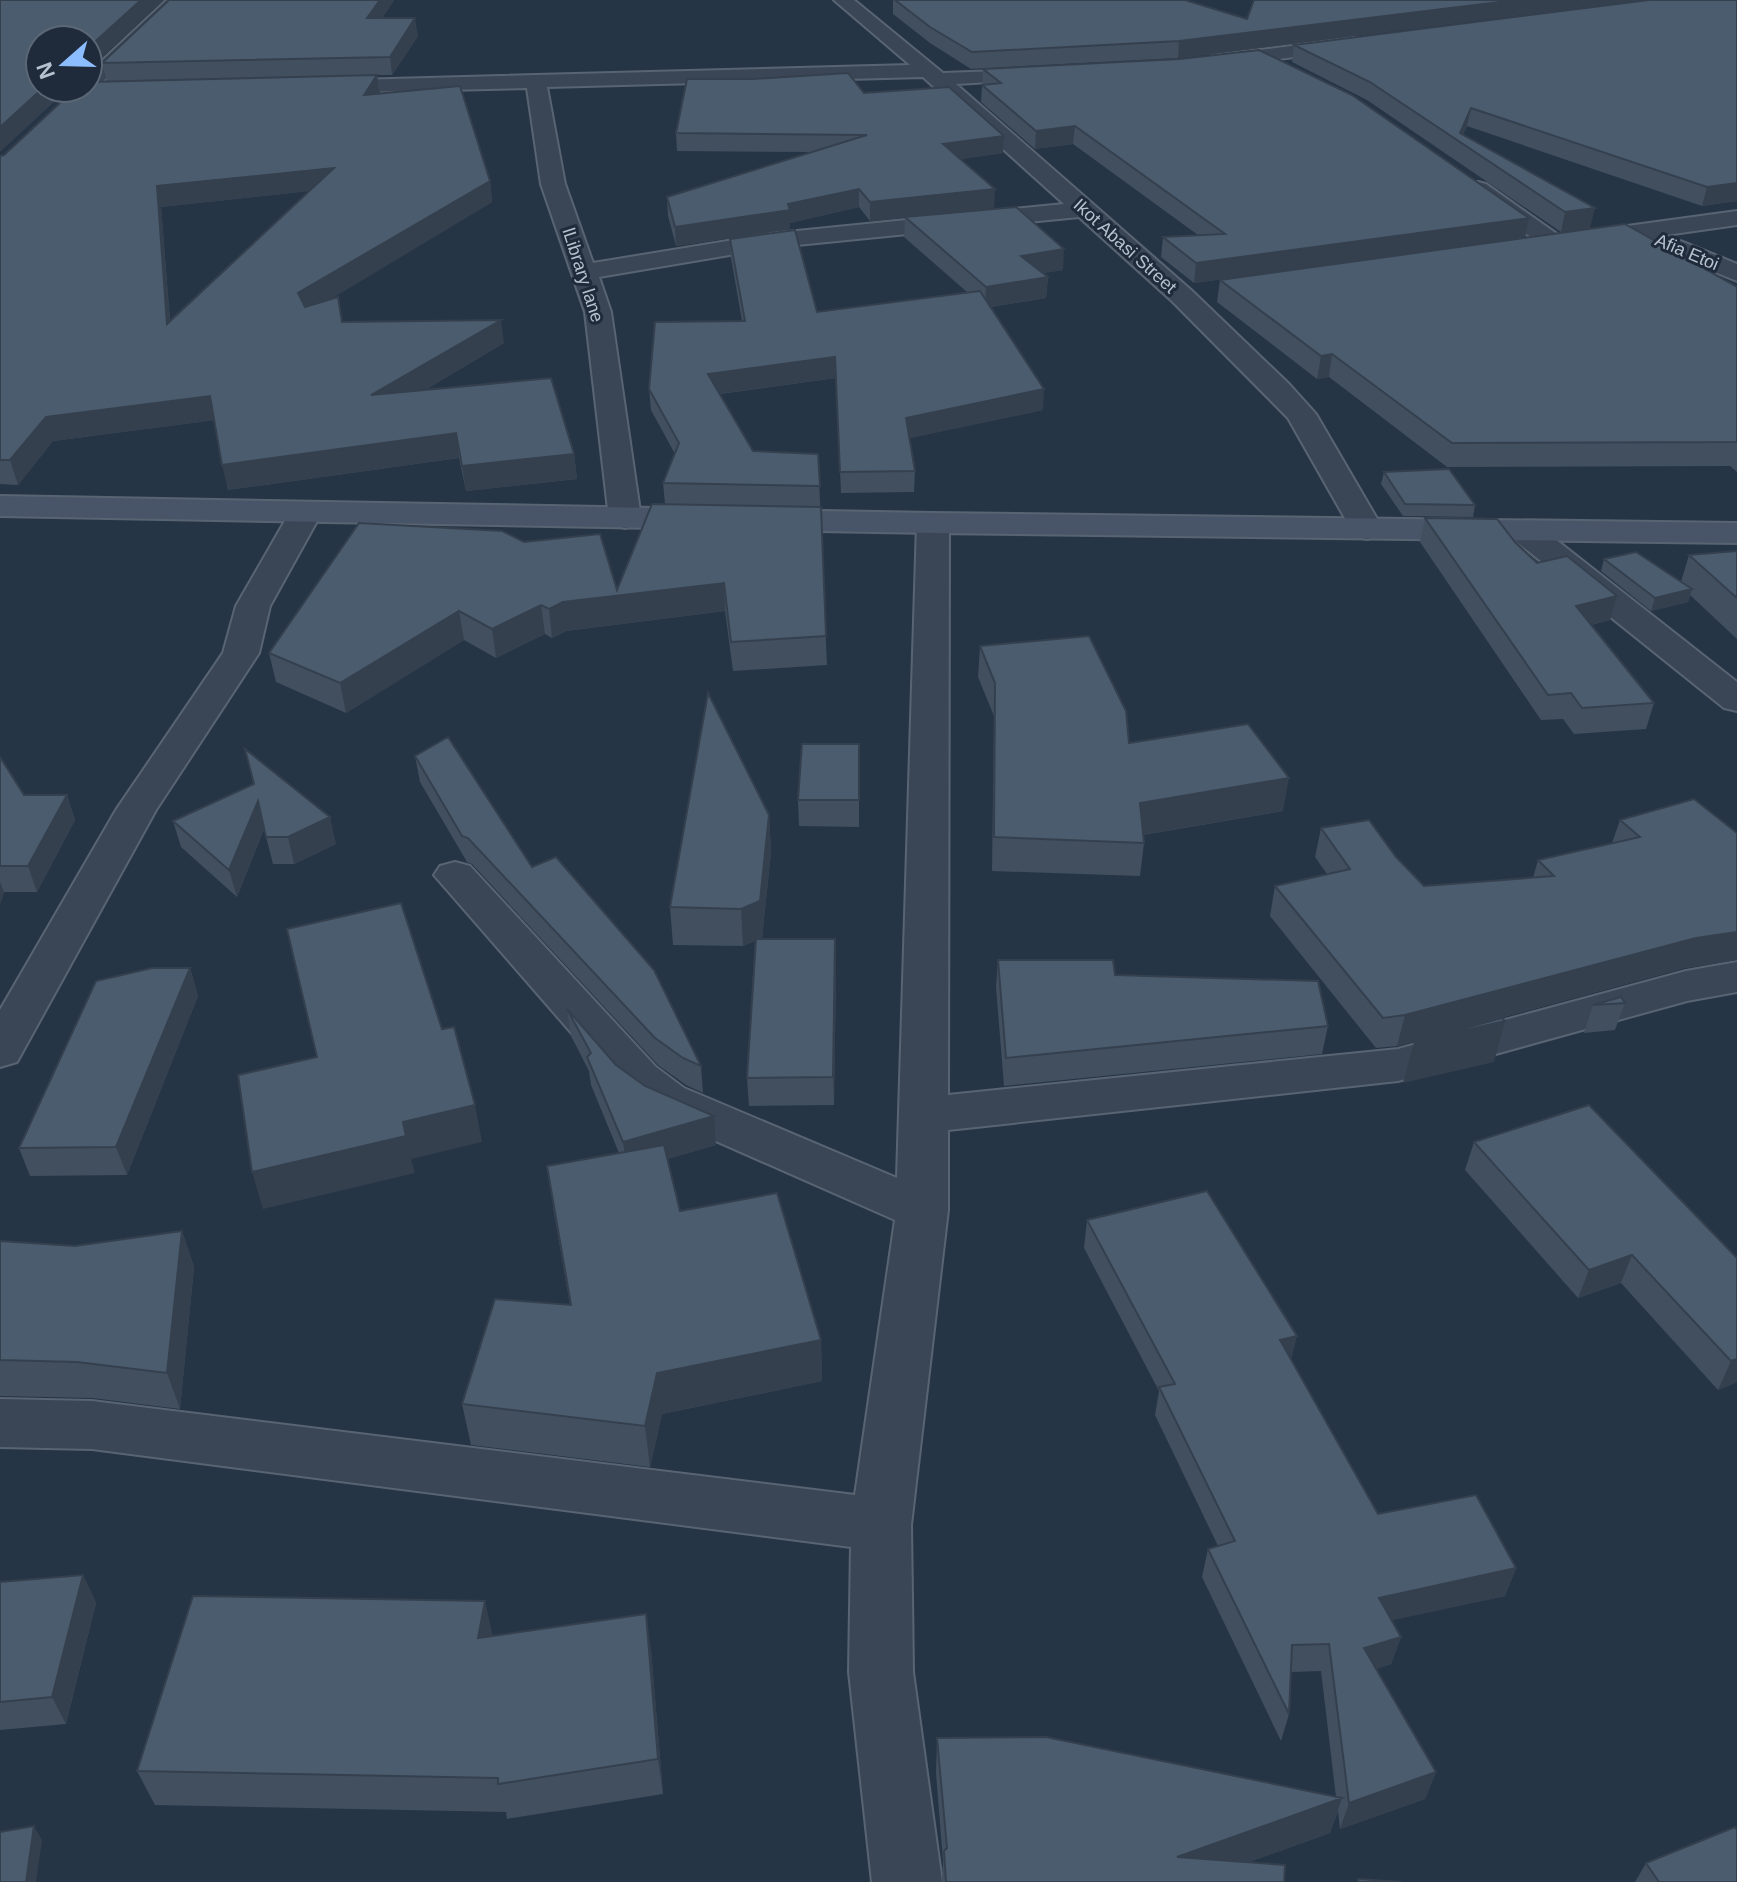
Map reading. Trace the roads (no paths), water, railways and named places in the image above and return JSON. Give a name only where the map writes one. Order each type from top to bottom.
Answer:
[{"type":"street","points":[[104,70],[178,0]]},
{"type":"street","points":[[849,6],[885,7]]},
{"type":"street","name":"Ikot Abasi Street","points":[[849,6],[932,75],[1182,296],[1301,414],[1367,529]]},
{"type":"street","points":[[1191,65],[1371,42]]},
{"type":"street","points":[[1259,56],[1287,70]]},
{"type":"street","points":[[301,87],[1066,72]]},
{"type":"street","name":"lLibrary lane","points":[[536,82],[553,184],[598,312],[625,518]]},
{"type":"street","points":[[104,91],[112,91]]},
{"type":"street","points":[[1465,180],[1555,243]]},
{"type":"street","points":[[583,272],[777,240],[1084,209]]},
{"type":"street","points":[[1524,247],[1737,218]]},
{"type":"street","name":"Afia Etoi","points":[[1636,231],[1737,273]]},
{"type":"street","points":[[1182,296],[1213,292]]},
{"type":"street","points":[[0,506],[933,523],[1737,533]]},
{"type":"street","points":[[0,1051],[136,810],[241,653],[253,606],[306,512]]},
{"type":"street","points":[[907,1882],[881,1672],[881,1525],[922,1210],[933,523]]},
{"type":"street","points":[[1524,531],[1737,700]]},
{"type":"street","points":[[455,875],[639,1079],[667,1100],[922,1210]]},
{"type":"street","points":[[924,1115],[1398,1065],[1686,986],[1737,977]]},
{"type":"street","points":[[0,1423],[92,1425],[881,1525]]}]
